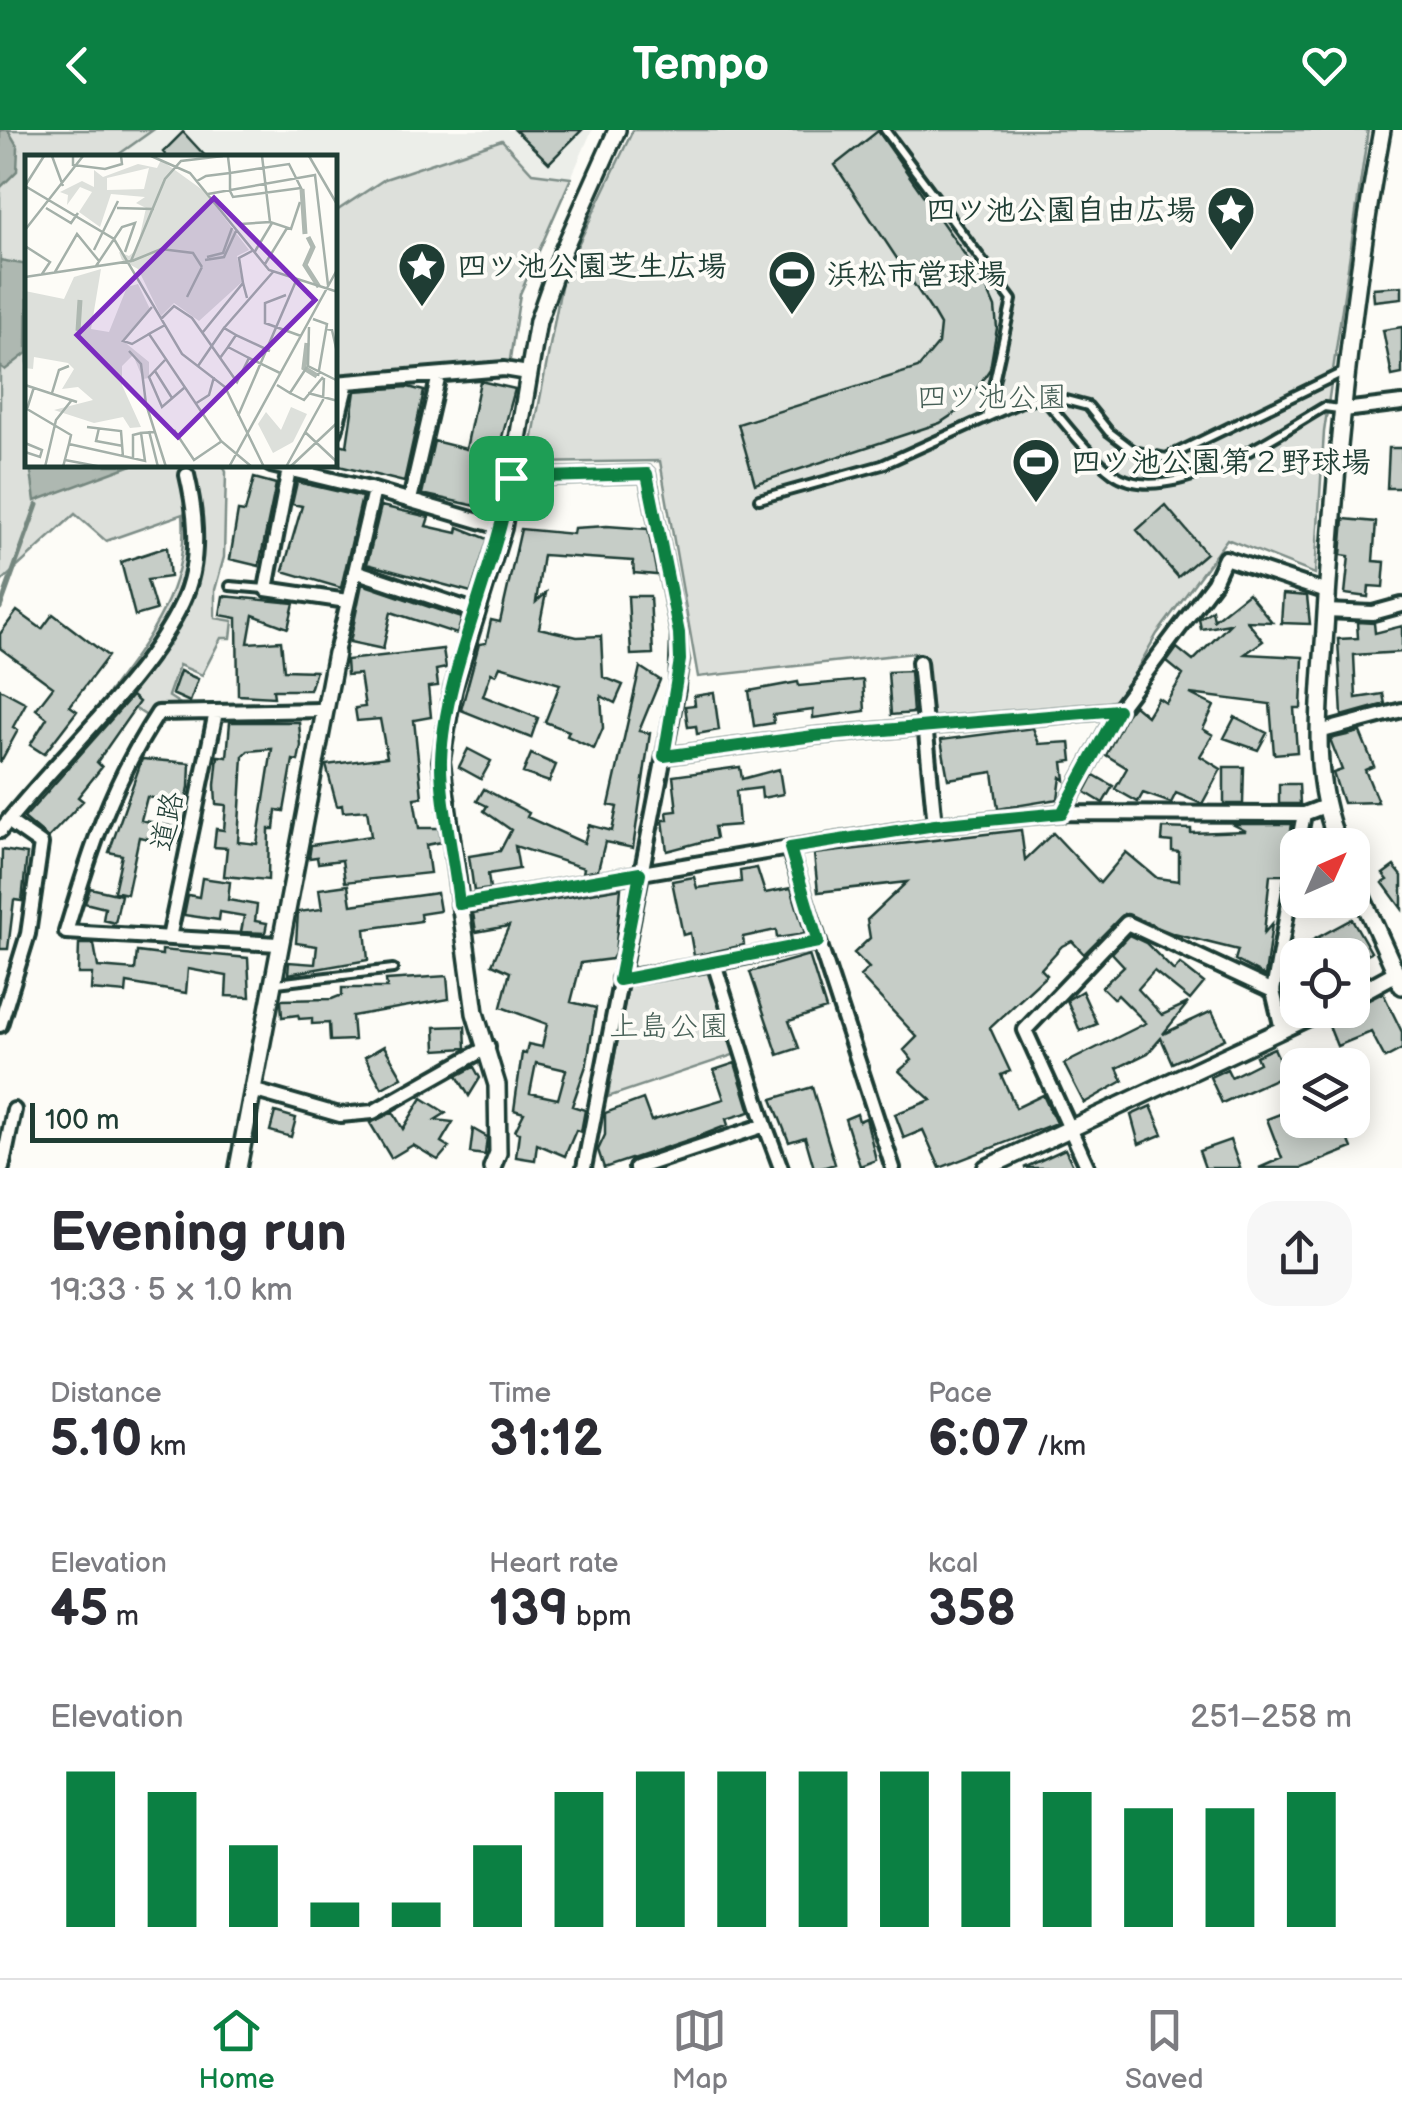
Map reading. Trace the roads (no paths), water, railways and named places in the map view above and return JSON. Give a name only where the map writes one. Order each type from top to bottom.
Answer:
[{"type":"street","points":[[492,1168],[498,1152],[498,1085],[475,1013],[441,761],[453,690],[503,528],[538,321],[562,253],[617,130]]},
{"type":"street","points":[[1333,828],[1325,806],[1319,732],[1326,611],[1348,370],[1382,130]]},
{"type":"street","points":[[338,407],[341,382],[504,369],[528,373]]},
{"type":"street","points":[[410,500],[440,374]]},
{"type":"street","points":[[1344,410],[1402,404]]},
{"type":"street","points":[[347,601],[266,589],[289,468],[326,471],[374,490],[503,528]]},
{"type":"street","points":[[511,478],[647,474],[679,633],[671,755],[584,1168]]},
{"type":"street","points":[[0,1025],[28,934],[41,844],[4,826],[154,648],[183,602],[196,522],[188,475]]},
{"type":"street","points":[[238,1168],[323,710],[374,490]]},
{"type":"street","points":[[1062,813],[1118,710],[1214,582],[1225,558],[1328,592]]},
{"type":"street","points":[[355,571],[477,612]]},
{"type":"street","points":[[1326,611],[1373,613],[1402,604]]},
{"type":"street","points":[[920,662],[935,825]]},
{"type":"street","points":[[278,944],[66,932],[94,840],[122,768],[158,713],[323,710]]},
{"type":"street","points":[[671,755],[1118,710]]},
{"type":"street","points":[[1319,732],[1402,710]]},
{"type":"street","name":"道路","points":[[168,938],[216,712]]},
{"type":"street","points":[[459,904],[935,825],[1062,813],[1304,814],[1325,806]]},
{"type":"street","points":[[1302,828],[1304,814]]},
{"type":"street","points":[[790,848],[893,1168]]},
{"type":"street","points":[[1370,915],[1400,982],[1370,991]]},
{"type":"street","points":[[986,1168],[1282,1029],[1273,991],[1286,918]]},
{"type":"street","points":[[1088,1168],[1025,1030],[1127,923],[1273,991]]},
{"type":"street","points":[[627,978],[818,942]]},
{"type":"street","points":[[714,963],[781,1168]]},
{"type":"street","points":[[252,1090],[340,1115],[373,1112],[488,1047]]},
{"type":"street","points":[[2,1168],[14,1110]]},
{"type":"street","points":[[636,1168],[765,1125]]},
{"type":"lane","points":[[885,130],[1012,300],[986,419]]},
{"type":"lane","points":[[759,498],[882,465],[1021,402],[1044,399],[1068,398],[1088,406],[1134,452],[1166,458],[1348,370]]},
{"type":"lane","points":[[1044,399],[1112,472],[1132,484],[1155,485],[1209,468],[1324,407],[1344,410]]},
{"type":"lane","points":[[230,586],[266,589]]},
{"type":"lane","points":[[270,984],[393,969]]},
{"type":"waterway","points":[[606,1094],[689,661],[657,485]]},
{"type":"waterway","points":[[0,608],[37,505]]},
{"type":"place","name":"四ツ池公園自由広場","points":[[1231,252]]},
{"type":"place","name":"四ツ池公園芝生広場","points":[[422,308]]},
{"type":"place","name":"浜松市営球場","points":[[792,316]]},
{"type":"place","name":"四ツ池公園第２野球場","points":[[1036,504]]},
{"type":"park label","name":"四ツ池公園","points":[[992,397]]},
{"type":"park label","name":"上島公園","points":[[669,1026]]}]
